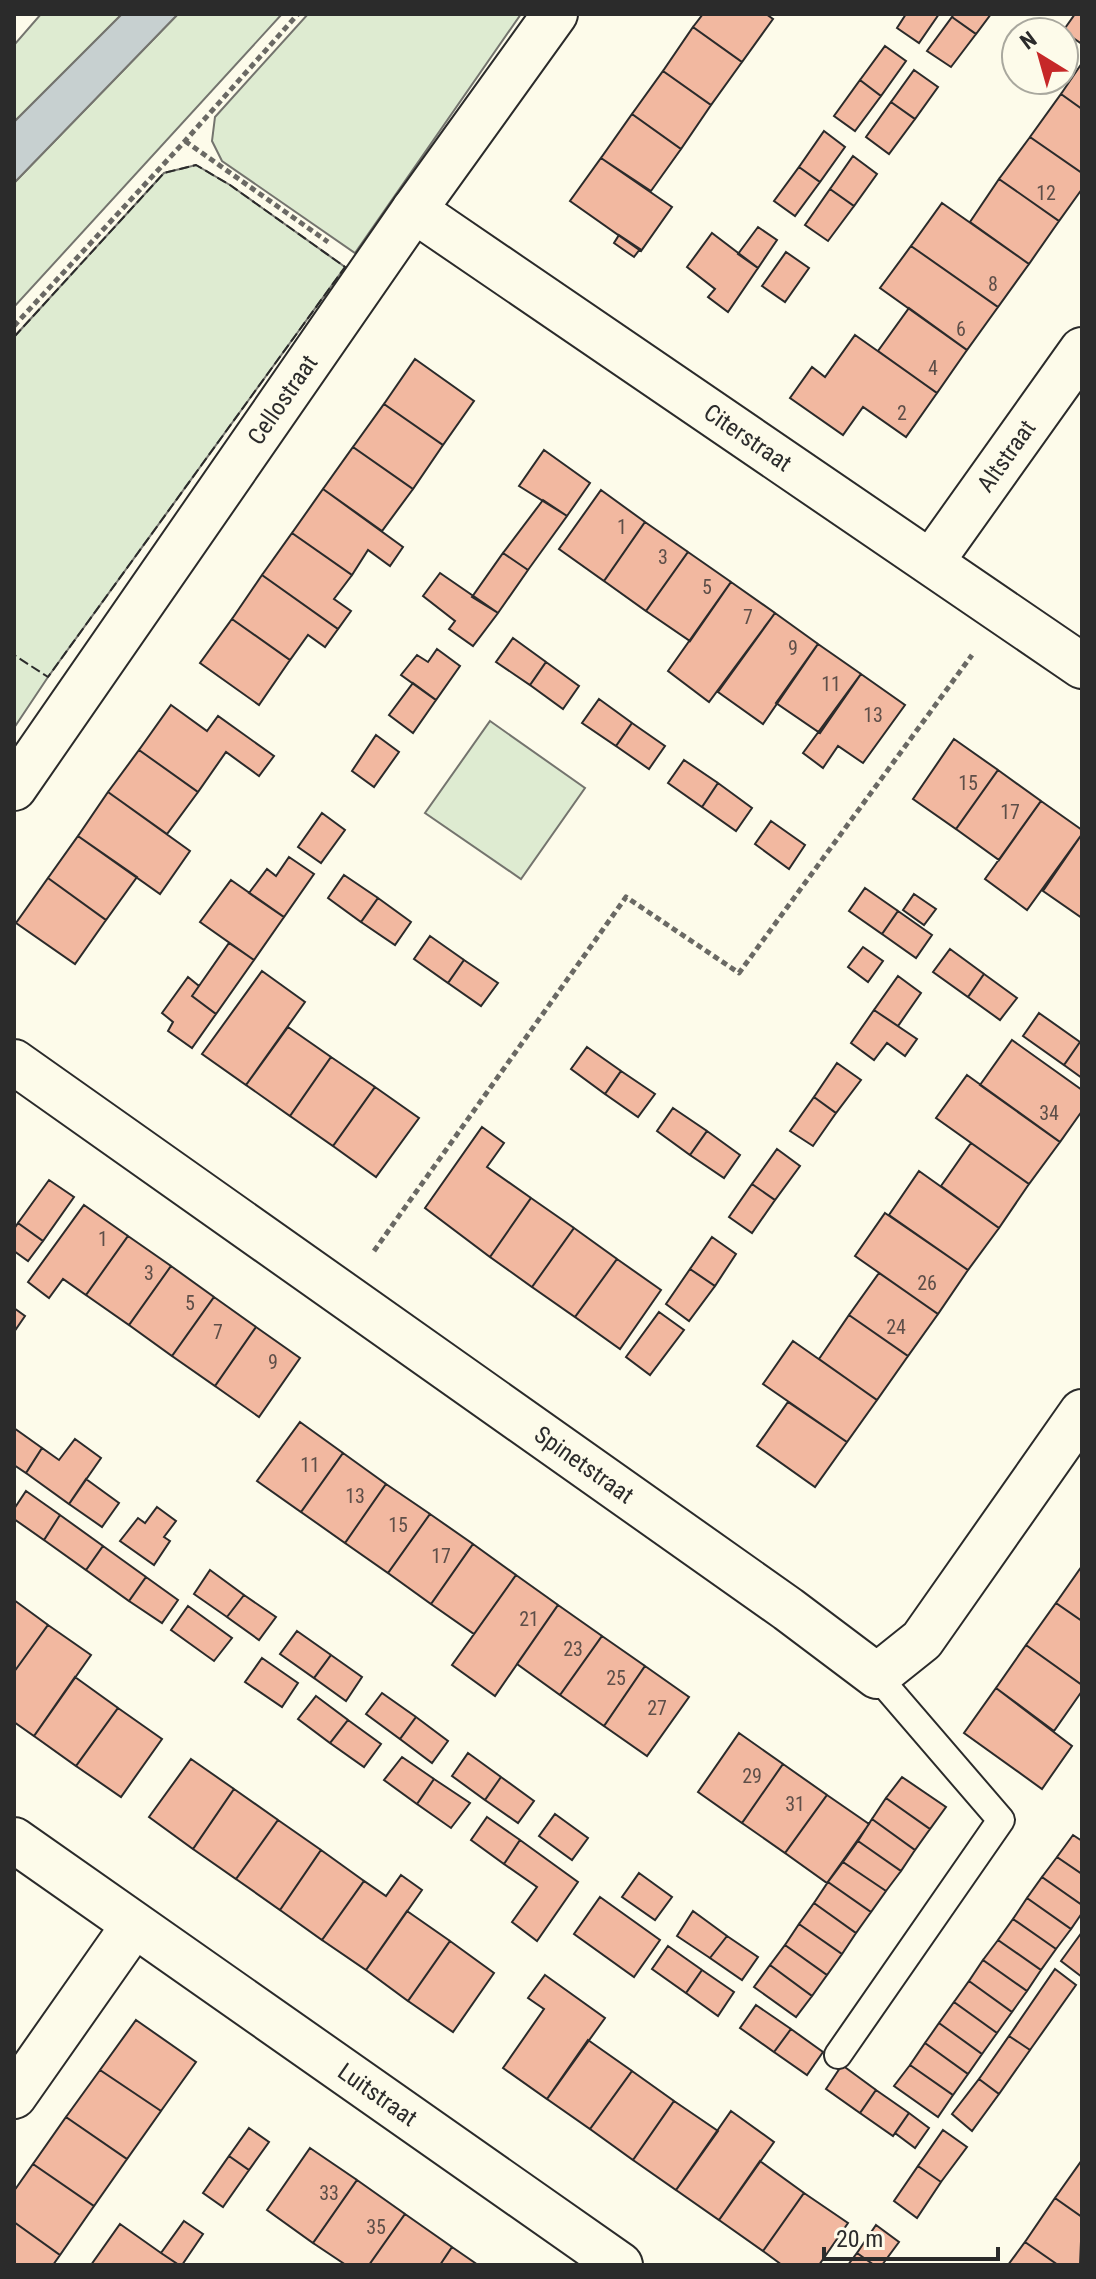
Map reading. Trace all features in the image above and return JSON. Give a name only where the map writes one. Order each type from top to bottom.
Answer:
[{"type":"street","name":"Cellostraat","points":[[14,788],[414,210],[555,14]]},
{"type":"street","name":"Citerstraat","points":[[414,210],[1082,666]]},
{"type":"street","name":"Altstraat","points":[[931,562],[1082,350]]},
{"type":"street","name":"Spinetstraat","points":[[14,1062],[788,1609],[877,1676]]},
{"type":"street","points":[[877,1676],[922,1640],[1082,1412]]},
{"type":"street","name":"Luitstraat","points":[[14,1840],[620,2265]]},
{"type":"street","points":[[14,2096],[134,1925]]},
{"type":"lane","points":[[838,2055],[1001,1820],[877,1676]]},
{"type":"path","points":[[14,326],[298,14]]},
{"type":"path","points":[[185,141],[371,273]]},
{"type":"path","points":[[343,1295],[626,897],[739,973],[1004,612]]},
{"type":"green space","points":[[41,14],[122,14],[14,122],[14,45]]},
{"type":"green space","points":[[178,14],[282,14],[14,307],[14,183]]},
{"type":"green space","points":[[308,14],[521,14],[355,253],[222,161],[212,141],[215,117]]},
{"type":"green space","points":[[196,165],[230,185],[345,267],[14,728],[14,337],[164,173]]},
{"type":"green space","points":[[490,721],[585,788],[521,879],[425,813]]},
{"type":"shaded area","points":[[122,14],[178,14],[14,183],[14,122]]},
{"type":"building","points":[[703,14],[766,14],[773,19],[742,62],[693,27]]},
{"type":"building","points":[[906,14],[939,14],[919,43],[897,28]]},
{"type":"building","points":[[954,14],[991,14],[976,34],[952,17]]},
{"type":"building","points":[[1082,14],[1082,44],[1080,16],[1074,16]]},
{"type":"building","points":[[952,17],[976,34],[951,67],[927,51]]},
{"type":"building","points":[[693,27],[742,62],[711,105],[663,71]]},
{"type":"building","points":[[885,46],[906,61],[881,96],[860,80]]},
{"type":"building","points":[[1082,63],[1082,109],[1064,96],[1080,96]]},
{"type":"building","points":[[914,70],[938,87],[915,119],[891,102]]},
{"type":"building","points":[[663,71],[711,105],[681,149],[632,114]]},
{"type":"building","points":[[860,80],[881,96],[855,131],[834,116]]},
{"type":"building","points":[[1060,96],[1064,96],[1082,109],[1082,173],[1030,137]]},
{"type":"building","points":[[891,102],[915,119],[889,154],[866,137]]},
{"type":"building","points":[[632,114],[681,149],[651,191],[601,158]]},
{"type":"building","points":[[824,131],[845,147],[820,182],[799,167]]},
{"type":"building","points":[[1030,137],[1082,173],[1082,189],[1059,221],[999,179]]},
{"type":"building","points":[[853,156],[877,174],[854,206],[830,189]]},
{"type":"building","points":[[601,158],[672,207],[641,251],[570,201]]},
{"type":"building","points":[[799,167],[820,182],[795,216],[774,201]]},
{"type":"building","points":[[999,179],[1059,221],[1029,264],[970,222]]},
{"type":"building","points":[[830,189],[854,206],[828,241],[805,225]]},
{"type":"building","points":[[942,203],[1029,264],[998,307],[911,246]]},
{"type":"building","points":[[758,227],[777,240],[758,268],[738,254]]},
{"type":"building","points":[[712,233],[758,268],[728,312],[708,297],[715,289],[687,267]]},
{"type":"building","points":[[619,235],[640,249],[634,257],[614,243]]},
{"type":"building","points":[[911,246],[998,307],[967,350],[880,288]]},
{"type":"building","points":[[786,252],[809,268],[785,302],[762,286]]},
{"type":"building","points":[[909,308],[967,350],[937,393],[878,351]]},
{"type":"building","points":[[855,335],[937,393],[906,437],[863,407],[843,435],[790,398],[812,367],[825,377]]},
{"type":"building","points":[[415,359],[474,401],[443,445],[384,404]]},
{"type":"building","points":[[384,404],[443,445],[413,489],[353,447]]},
{"type":"building","points":[[353,447],[413,489],[382,531],[323,489]]},
{"type":"building","points":[[544,450],[590,483],[567,516],[519,486]]},
{"type":"building","points":[[323,489],[403,547],[390,566],[368,550],[352,575],[292,533]]},
{"type":"building","points":[[601,490],[645,522],[604,581],[559,549]]},
{"type":"building","points":[[543,500],[567,516],[528,570],[503,553]]},
{"type":"building","points":[[645,522],[688,552],[646,611],[604,581]]},
{"type":"building","points":[[292,533],[352,575],[334,599],[351,611],[338,629],[262,575]]},
{"type":"building","points":[[688,552],[731,582],[690,641],[646,611]]},
{"type":"building","points":[[503,553],[528,570],[498,613],[472,597]]},
{"type":"building","points":[[440,573],[498,613],[473,646],[449,629],[455,621],[423,596]]},
{"type":"building","points":[[262,575],[338,629],[325,647],[308,635],[290,660],[232,619]]},
{"type":"building","points":[[731,582],[775,613],[709,702],[668,671]]},
{"type":"building","points":[[775,613],[818,644],[763,724],[718,692]]},
{"type":"building","points":[[232,619],[290,660],[259,705],[200,663]]},
{"type":"building","points":[[513,638],[546,662],[530,685],[496,662]]},
{"type":"building","points":[[818,644],[861,674],[820,733],[776,703]]},
{"type":"building","points":[[437,649],[460,666],[436,700],[401,675],[417,655],[428,662]]},
{"type":"building","points":[[546,662],[579,686],[563,709],[530,685]]},
{"type":"building","points":[[861,674],[905,705],[863,763],[838,746],[823,768],[803,753]]},
{"type":"building","points":[[413,683],[436,700],[413,733],[389,715]]},
{"type":"building","points":[[599,699],[632,723],[616,746],[582,723]]},
{"type":"building","points":[[171,705],[207,731],[218,716],[274,756],[259,776],[226,752],[198,792],[139,750]]},
{"type":"building","points":[[632,723],[665,746],[649,769],[616,746]]},
{"type":"building","points":[[376,735],[399,752],[374,787],[352,771]]},
{"type":"building","points":[[954,739],[998,770],[956,829],[913,799]]},
{"type":"building","points":[[139,750],[198,792],[167,834],[108,792]]},
{"type":"building","points":[[684,760],[718,783],[702,807],[668,783]]},
{"type":"building","points":[[998,770],[1041,801],[999,860],[956,829]]},
{"type":"building","points":[[718,783],[752,808],[736,831],[702,807]]},
{"type":"building","points":[[108,792],[190,851],[160,894],[78,836]]},
{"type":"building","points":[[1041,801],[1082,830],[1082,834],[1027,910],[985,879]]},
{"type":"building","points":[[322,813],[345,830],[321,863],[298,847]]},
{"type":"building","points":[[771,821],[805,845],[789,869],[755,844]]},
{"type":"building","points":[[1082,834],[1082,918],[1043,891]]},
{"type":"building","points":[[78,836],[137,877],[106,920],[48,878]]},
{"type":"building","points":[[289,857],[314,874],[284,917],[249,893],[267,869],[276,876]]},
{"type":"building","points":[[344,875],[378,898],[361,922],[328,898]]},
{"type":"building","points":[[48,878],[106,920],[75,964],[16,923]]},
{"type":"building","points":[[231,880],[284,917],[254,960],[200,922]]},
{"type":"building","points":[[865,888],[898,911],[882,934],[849,911]]},
{"type":"building","points":[[914,894],[936,909],[924,925],[903,910]]},
{"type":"building","points":[[378,898],[411,922],[395,945],[361,922]]},
{"type":"building","points":[[898,911],[932,935],[916,958],[882,934]]},
{"type":"building","points":[[430,936],[464,960],[448,983],[414,959]]},
{"type":"building","points":[[229,943],[254,960],[216,1014],[192,996]]},
{"type":"building","points":[[863,947],[883,961],[868,982],[848,967]]},
{"type":"building","points":[[950,949],[984,974],[968,997],[933,972]]},
{"type":"building","points":[[464,960],[498,983],[481,1006],[448,983]]},
{"type":"building","points":[[262,971],[305,1002],[246,1085],[202,1054]]},
{"type":"building","points":[[984,974],[1017,998],[1000,1020],[968,997]]},
{"type":"building","points":[[898,976],[921,993],[898,1026],[874,1010]]},
{"type":"building","points":[[188,977],[199,986],[192,996],[216,1014],[192,1048],[168,1031],[173,1022],[162,1013]]},
{"type":"building","points":[[874,1010],[917,1039],[905,1056],[887,1043],[874,1060],[851,1043]]},
{"type":"building","points":[[1039,1013],[1080,1042],[1064,1065],[1023,1036]]},
{"type":"building","points":[[288,1027],[331,1057],[290,1116],[246,1085]]},
{"type":"building","points":[[1012,1040],[1082,1090],[1082,1111],[1060,1142],[980,1085]]},
{"type":"building","points":[[1082,1043],[1082,1078],[1064,1065]]},
{"type":"building","points":[[587,1047],[621,1071],[605,1094],[571,1069]]},
{"type":"building","points":[[331,1057],[375,1087],[333,1146],[290,1116]]},
{"type":"building","points":[[837,1063],[861,1080],[836,1113],[814,1097]]},
{"type":"building","points":[[621,1071],[655,1094],[638,1117],[605,1094]]},
{"type":"building","points":[[967,1075],[1060,1142],[1029,1184],[936,1118]]},
{"type":"building","points":[[375,1087],[419,1118],[376,1177],[333,1146]]},
{"type":"building","points":[[814,1097],[836,1113],[813,1146],[790,1131]]},
{"type":"building","points":[[673,1108],[707,1131],[690,1155],[657,1131]]},
{"type":"building","points":[[482,1127],[504,1143],[487,1167],[531,1198],[490,1257],[425,1208]]},
{"type":"building","points":[[707,1131],[740,1155],[724,1178],[690,1155]]},
{"type":"building","points":[[971,1143],[1029,1184],[999,1228],[941,1186]]},
{"type":"building","points":[[777,1149],[800,1166],[775,1200],[752,1184]]},
{"type":"building","points":[[919,1171],[999,1228],[968,1270],[889,1215]]},
{"type":"building","points":[[49,1180],[74,1197],[43,1241],[18,1223]]},
{"type":"building","points":[[752,1184],[775,1200],[752,1233],[729,1217]]},
{"type":"building","points":[[531,1198],[574,1228],[532,1287],[490,1257]]},
{"type":"building","points":[[84,1205],[128,1236],[86,1295],[63,1279],[49,1298],[28,1282]]},
{"type":"building","points":[[885,1213],[968,1270],[938,1314],[855,1256]]},
{"type":"building","points":[[18,1223],[43,1241],[28,1261],[14,1251],[14,1229]]},
{"type":"building","points":[[574,1228],[617,1259],[575,1317],[532,1287]]},
{"type":"building","points":[[128,1236],[171,1266],[129,1325],[86,1295]]},
{"type":"building","points":[[712,1237],[736,1254],[715,1286],[690,1269]]},
{"type":"building","points":[[617,1259],[661,1290],[620,1349],[575,1317]]},
{"type":"building","points":[[171,1266],[214,1297],[172,1356],[129,1325]]},
{"type":"building","points":[[690,1269],[715,1286],[689,1321],[666,1304]]},
{"type":"building","points":[[879,1273],[938,1314],[908,1356],[849,1315]]},
{"type":"building","points":[[214,1297],[256,1327],[215,1386],[172,1356]]},
{"type":"building","points":[[14,1308],[25,1316],[14,1332]]},
{"type":"building","points":[[659,1312],[684,1330],[650,1375],[626,1357]]},
{"type":"building","points":[[849,1315],[908,1356],[877,1400],[819,1359]]},
{"type":"building","points":[[256,1327],[300,1358],[259,1417],[215,1386]]},
{"type":"building","points":[[793,1341],[877,1400],[847,1442],[763,1384]]},
{"type":"building","points":[[788,1402],[847,1442],[815,1487],[757,1446]]},
{"type":"building","points":[[300,1422],[343,1453],[301,1512],[257,1481]]},
{"type":"building","points":[[14,1428],[42,1448],[26,1473],[14,1465]]},
{"type":"building","points":[[75,1439],[101,1458],[69,1504],[26,1473],[42,1448],[59,1460]]},
{"type":"building","points":[[343,1453],[386,1484],[345,1543],[301,1512]]},
{"type":"building","points":[[86,1479],[119,1503],[102,1527],[69,1504]]},
{"type":"building","points":[[386,1484],[430,1514],[388,1573],[345,1543]]},
{"type":"building","points":[[26,1491],[60,1515],[44,1540],[14,1519],[14,1509]]},
{"type":"building","points":[[157,1507],[176,1521],[164,1537],[170,1541],[154,1565],[120,1541],[138,1518],[145,1523]]},
{"type":"building","points":[[430,1514],[473,1544],[431,1604],[388,1573]]},
{"type":"building","points":[[60,1515],[103,1546],[86,1570],[44,1540]]},
{"type":"building","points":[[473,1544],[516,1575],[474,1634],[431,1604]]},
{"type":"building","points":[[103,1546],[146,1577],[129,1601],[86,1570]]},
{"type":"building","points":[[1082,1566],[1082,1621],[1056,1603]]},
{"type":"building","points":[[210,1570],[244,1595],[227,1617],[194,1594]]},
{"type":"building","points":[[516,1575],[558,1605],[495,1696],[452,1665]]},
{"type":"building","points":[[146,1577],[178,1600],[162,1623],[129,1601]]},
{"type":"building","points":[[244,1595],[276,1617],[259,1640],[227,1617]]},
{"type":"building","points":[[14,1600],[48,1625],[14,1672]]},
{"type":"building","points":[[1056,1603],[1082,1621],[1082,1685],[1026,1645]]},
{"type":"building","points":[[558,1605],[602,1636],[560,1695],[517,1664]]},
{"type":"building","points":[[188,1606],[232,1638],[214,1661],[171,1630]]},
{"type":"building","points":[[48,1625],[91,1655],[34,1736],[14,1722],[14,1672]]},
{"type":"building","points":[[297,1631],[331,1655],[314,1678],[280,1654]]},
{"type":"building","points":[[602,1636],[645,1666],[604,1726],[560,1695]]},
{"type":"building","points":[[1026,1645],[1082,1685],[1082,1691],[1054,1731],[996,1688]]},
{"type":"building","points":[[331,1655],[362,1677],[346,1701],[314,1678]]},
{"type":"building","points":[[262,1658],[298,1683],[282,1707],[245,1682]]},
{"type":"building","points":[[645,1666],[689,1697],[647,1756],[604,1726]]},
{"type":"building","points":[[75,1677],[118,1708],[76,1766],[34,1736]]},
{"type":"building","points":[[996,1688],[1072,1746],[1042,1789],[964,1733]]},
{"type":"building","points":[[382,1693],[416,1717],[400,1739],[366,1714]]},
{"type":"building","points":[[316,1696],[348,1720],[330,1743],[298,1719]]},
{"type":"building","points":[[118,1708],[162,1739],[121,1797],[76,1766]]},
{"type":"building","points":[[416,1717],[448,1741],[432,1763],[400,1739]]},
{"type":"building","points":[[348,1720],[381,1744],[364,1767],[330,1743]]},
{"type":"building","points":[[739,1733],[783,1764],[742,1823],[698,1792]]},
{"type":"building","points":[[468,1753],[501,1777],[485,1800],[452,1776]]},
{"type":"building","points":[[402,1757],[434,1779],[417,1804],[384,1780]]},
{"type":"building","points":[[191,1759],[234,1789],[193,1849],[149,1817]]},
{"type":"building","points":[[783,1764],[827,1795],[785,1853],[742,1823]]},
{"type":"building","points":[[501,1777],[534,1801],[518,1823],[485,1800]]},
{"type":"building","points":[[902,1777],[946,1807],[930,1829],[886,1798]]},
{"type":"building","points":[[434,1779],[470,1803],[451,1828],[417,1804]]},
{"type":"building","points":[[234,1789],[278,1820],[236,1879],[193,1849]]},
{"type":"building","points":[[827,1795],[869,1824],[827,1883],[785,1853]]},
{"type":"building","points":[[886,1798],[930,1829],[915,1850],[872,1819]]},
{"type":"building","points":[[555,1814],[588,1838],[572,1860],[539,1836]]},
{"type":"building","points":[[487,1817],[520,1840],[504,1864],[471,1840]]},
{"type":"building","points":[[872,1819],[915,1850],[901,1871],[858,1841]]},
{"type":"building","points":[[278,1820],[321,1850],[280,1910],[236,1879]]},
{"type":"building","points":[[1073,1835],[1082,1841],[1082,1874],[1057,1857]]},
{"type":"building","points":[[520,1840],[578,1882],[537,1941],[512,1922],[537,1887],[504,1864]]},
{"type":"building","points":[[858,1841],[901,1871],[886,1891],[843,1862]]},
{"type":"building","points":[[321,1850],[364,1881],[322,1940],[280,1910]]},
{"type":"building","points":[[1057,1857],[1082,1874],[1082,1905],[1042,1877]]},
{"type":"building","points":[[843,1862],[886,1891],[871,1912],[828,1882]]},
{"type":"building","points":[[639,1873],[672,1897],[655,1920],[622,1897]]},
{"type":"building","points":[[401,1875],[422,1890],[366,1970],[322,1940],[364,1881],[386,1896]]},
{"type":"building","points":[[1042,1877],[1082,1905],[1082,1913],[1071,1929],[1027,1898]]},
{"type":"building","points":[[828,1882],[871,1912],[856,1933],[814,1903]]},
{"type":"building","points":[[600,1897],[660,1940],[634,1977],[574,1934]]},
{"type":"building","points":[[1027,1898],[1071,1929],[1056,1949],[1013,1919]]},
{"type":"building","points":[[814,1903],[856,1933],[842,1954],[799,1924]]},
{"type":"building","points":[[407,1911],[450,1941],[408,2001],[366,1970]]},
{"type":"building","points":[[693,1911],[727,1936],[710,1958],[677,1936]]},
{"type":"building","points":[[1013,1919],[1056,1949],[1041,1970],[998,1940]]},
{"type":"building","points":[[799,1924],[842,1954],[827,1975],[785,1945]]},
{"type":"building","points":[[1082,1932],[1082,1977],[1061,1961]]},
{"type":"building","points":[[727,1936],[758,1957],[742,1980],[710,1958]]},
{"type":"building","points":[[998,1940],[1041,1970],[1027,1991],[983,1960]]},
{"type":"building","points":[[450,1941],[494,1973],[453,2032],[408,2001]]},
{"type":"building","points":[[785,1945],[827,1975],[812,1996],[770,1965]]},
{"type":"building","points":[[668,1946],[702,1970],[686,1993],[652,1969]]},
{"type":"building","points":[[983,1960],[1027,1991],[1012,2012],[969,1981]]},
{"type":"building","points":[[770,1965],[812,1996],[796,2017],[754,1987]]},
{"type":"building","points":[[1055,1969],[1076,1985],[1030,2050],[1009,2036]]},
{"type":"building","points":[[702,1970],[734,1992],[718,2016],[686,1993]]},
{"type":"building","points":[[545,1975],[605,2018],[547,2099],[503,2068],[544,2009],[528,1998]]},
{"type":"building","points":[[969,1981],[1012,2012],[997,2033],[954,2002]]},
{"type":"building","points":[[954,2002],[997,2033],[982,2054],[939,2023]]},
{"type":"building","points":[[756,2005],[791,2029],[774,2052],[740,2028]]},
{"type":"building","points":[[136,2020],[196,2062],[161,2111],[100,2070]]},
{"type":"building","points":[[939,2023],[982,2054],[968,2074],[925,2043]]},
{"type":"building","points":[[791,2029],[823,2052],[807,2075],[774,2052]]},
{"type":"building","points":[[1009,2036],[1030,2050],[999,2094],[979,2079]]},
{"type":"building","points":[[588,2040],[632,2071],[590,2129],[547,2099]]},
{"type":"building","points":[[925,2043],[968,2074],[953,2095],[910,2065]]},
{"type":"building","points":[[842,2065],[876,2090],[860,2113],[826,2089]]},
{"type":"building","points":[[910,2065],[953,2095],[938,2117],[894,2086]]},
{"type":"building","points":[[100,2070],[161,2111],[127,2159],[66,2117]]},
{"type":"building","points":[[632,2071],[674,2101],[633,2160],[590,2129]]},
{"type":"building","points":[[979,2079],[999,2094],[972,2131],[952,2114]]},
{"type":"building","points":[[876,2090],[909,2113],[893,2136],[860,2113]]},
{"type":"building","points":[[674,2101],[718,2131],[676,2190],[633,2160]]},
{"type":"building","points":[[731,2111],[774,2142],[719,2220],[676,2190]]},
{"type":"building","points":[[909,2113],[929,2128],[915,2148],[895,2133]]},
{"type":"building","points":[[66,2117],[127,2159],[94,2206],[33,2164]]},
{"type":"building","points":[[249,2128],[269,2142],[249,2170],[229,2156]]},
{"type":"building","points":[[943,2130],[967,2147],[941,2182],[918,2166]]},
{"type":"building","points":[[310,2148],[357,2180],[313,2243],[267,2210]]},
{"type":"building","points":[[229,2156],[249,2170],[223,2207],[203,2193]]},
{"type":"building","points":[[1082,2160],[1082,2217],[1055,2198]]},
{"type":"building","points":[[760,2161],[804,2193],[763,2251],[719,2220]]},
{"type":"building","points":[[33,2164],[94,2206],[60,2255],[14,2222],[14,2191]]},
{"type":"building","points":[[918,2166],[941,2182],[917,2218],[894,2201]]},
{"type":"building","points":[[357,2180],[405,2214],[369,2265],[346,2265],[313,2243]]},
{"type":"building","points":[[804,2193],[848,2223],[819,2265],[782,2265],[763,2251]]},
{"type":"building","points":[[1055,2198],[1082,2217],[1080,2265],[1058,2265],[1025,2242]]},
{"type":"building","points":[[405,2214],[452,2247],[440,2265],[369,2265]]},
{"type":"building","points":[[184,2221],[203,2234],[179,2265],[161,2253]]},
{"type":"building","points":[[14,2222],[60,2255],[53,2265],[14,2265]]},
{"type":"building","points":[[120,2224],[161,2253],[179,2265],[91,2265]]},
{"type":"building","points":[[876,2225],[899,2242],[882,2265],[874,2265],[857,2253]]},
{"type":"building","points":[[1025,2242],[1058,2265],[1008,2265]]},
{"type":"building","points":[[452,2247],[478,2265],[440,2265]]},
{"type":"building","points":[[857,2253],[874,2265],[848,2265]]},
{"type":"fence","points":[[14,337],[164,173],[196,165],[230,185],[345,267],[48,677],[14,655]]}]
